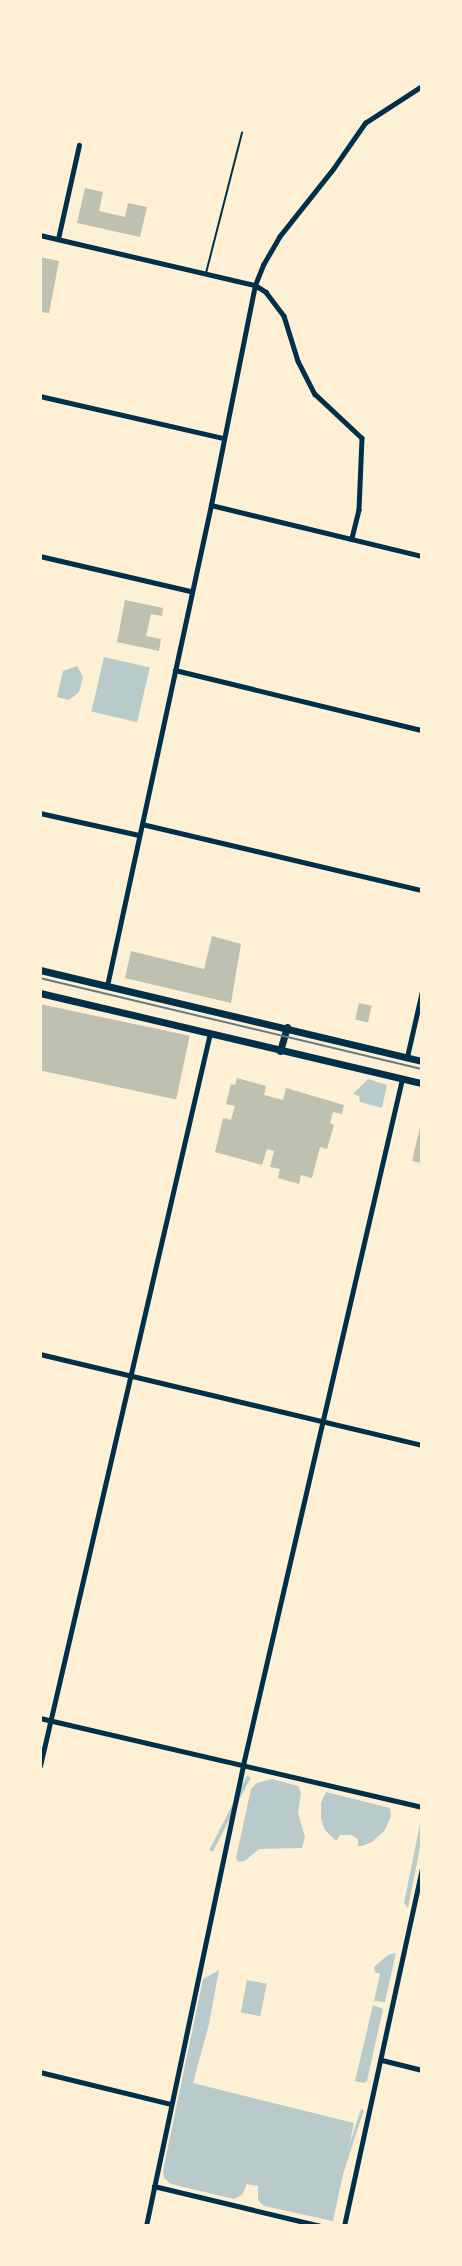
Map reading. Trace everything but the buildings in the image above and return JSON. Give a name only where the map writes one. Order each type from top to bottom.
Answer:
[{"type":"main road","points":[[40,970],[422,1061]]},
{"type":"main road","points":[[40,993],[422,1083]]},
{"type":"main road","points":[[280,1051],[286,1027]]},
{"type":"street","points":[[107,986],[211,505],[255,285],[279,237],[333,169],[364,123],[422,86]]},
{"type":"street","points":[[58,239],[79,145]]},
{"type":"street","points":[[40,235],[255,285],[266,292],[284,316],[298,361],[315,394],[362,438],[359,510],[352,539]]},
{"type":"street","points":[[40,396],[223,438]]},
{"type":"street","points":[[211,505],[422,556]]},
{"type":"street","points":[[40,556],[191,591]]},
{"type":"street","points":[[175,670],[422,730]]},
{"type":"street","points":[[40,813],[139,835]]},
{"type":"street","points":[[142,824],[422,890]]},
{"type":"street","points":[[407,1057],[422,991]]},
{"type":"street","points":[[40,1766],[129,1374],[210,1033]]},
{"type":"street","points":[[146,2226],[243,1765],[402,1079]]},
{"type":"street","points":[[40,1353],[422,1445]]},
{"type":"street","points":[[40,1718],[422,1807]]},
{"type":"street","points":[[345,2226],[422,1869]]},
{"type":"street","points":[[382,2060],[422,2070]]},
{"type":"street","points":[[40,2072],[171,2104]]},
{"type":"street","points":[[154,2186],[320,2226]]},
{"type":"lane","points":[[206,273],[242,133]]},
{"type":"shaded area","points":[[104,657],[150,668],[137,722],[91,712]]},
{"type":"shaded area","points":[[77,666],[83,677],[79,692],[69,700],[57,697],[63,671]]},
{"type":"shaded area","points":[[368,1079],[387,1085],[382,1108],[360,1102],[359,1096],[353,1094]]},
{"type":"shaded area","points":[[247,1776],[251,1778],[213,1852],[209,1850]]},
{"type":"shaded area","points":[[272,1779],[298,1786],[301,1793],[298,1813],[305,1837],[302,1848],[259,1849],[245,1861],[238,1862],[236,1858],[251,1789],[257,1783]]},
{"type":"shaded area","points":[[326,1792],[390,1808],[391,1816],[385,1830],[372,1842],[362,1846],[358,1846],[358,1839],[351,1835],[340,1835],[336,1841],[325,1830],[321,1819],[321,1803]]},
{"type":"shaded area","points":[[421,1819],[421,1842],[408,1908],[404,1903]]},
{"type":"shaded area","points":[[396,1953],[385,2002],[374,2001],[380,1974],[375,1972],[374,1967],[388,1955]]},
{"type":"shaded area","points":[[219,1970],[209,2024],[193,2083],[354,2123],[333,2221],[264,2206],[258,2200],[258,2186],[247,2184],[242,2195],[234,2199],[171,2184],[164,2178],[163,2171],[203,1979]]},
{"type":"shaded area","points":[[247,1980],[267,1984],[260,2016],[241,2012]]},
{"type":"shaded area","points":[[373,2005],[383,2009],[367,2081],[364,2083],[355,2081]]},
{"type":"shaded area","points":[[361,2109],[364,2110],[330,2213],[328,2212]]},
{"type":"tram line","points":[[40,978],[422,1069]]}]
